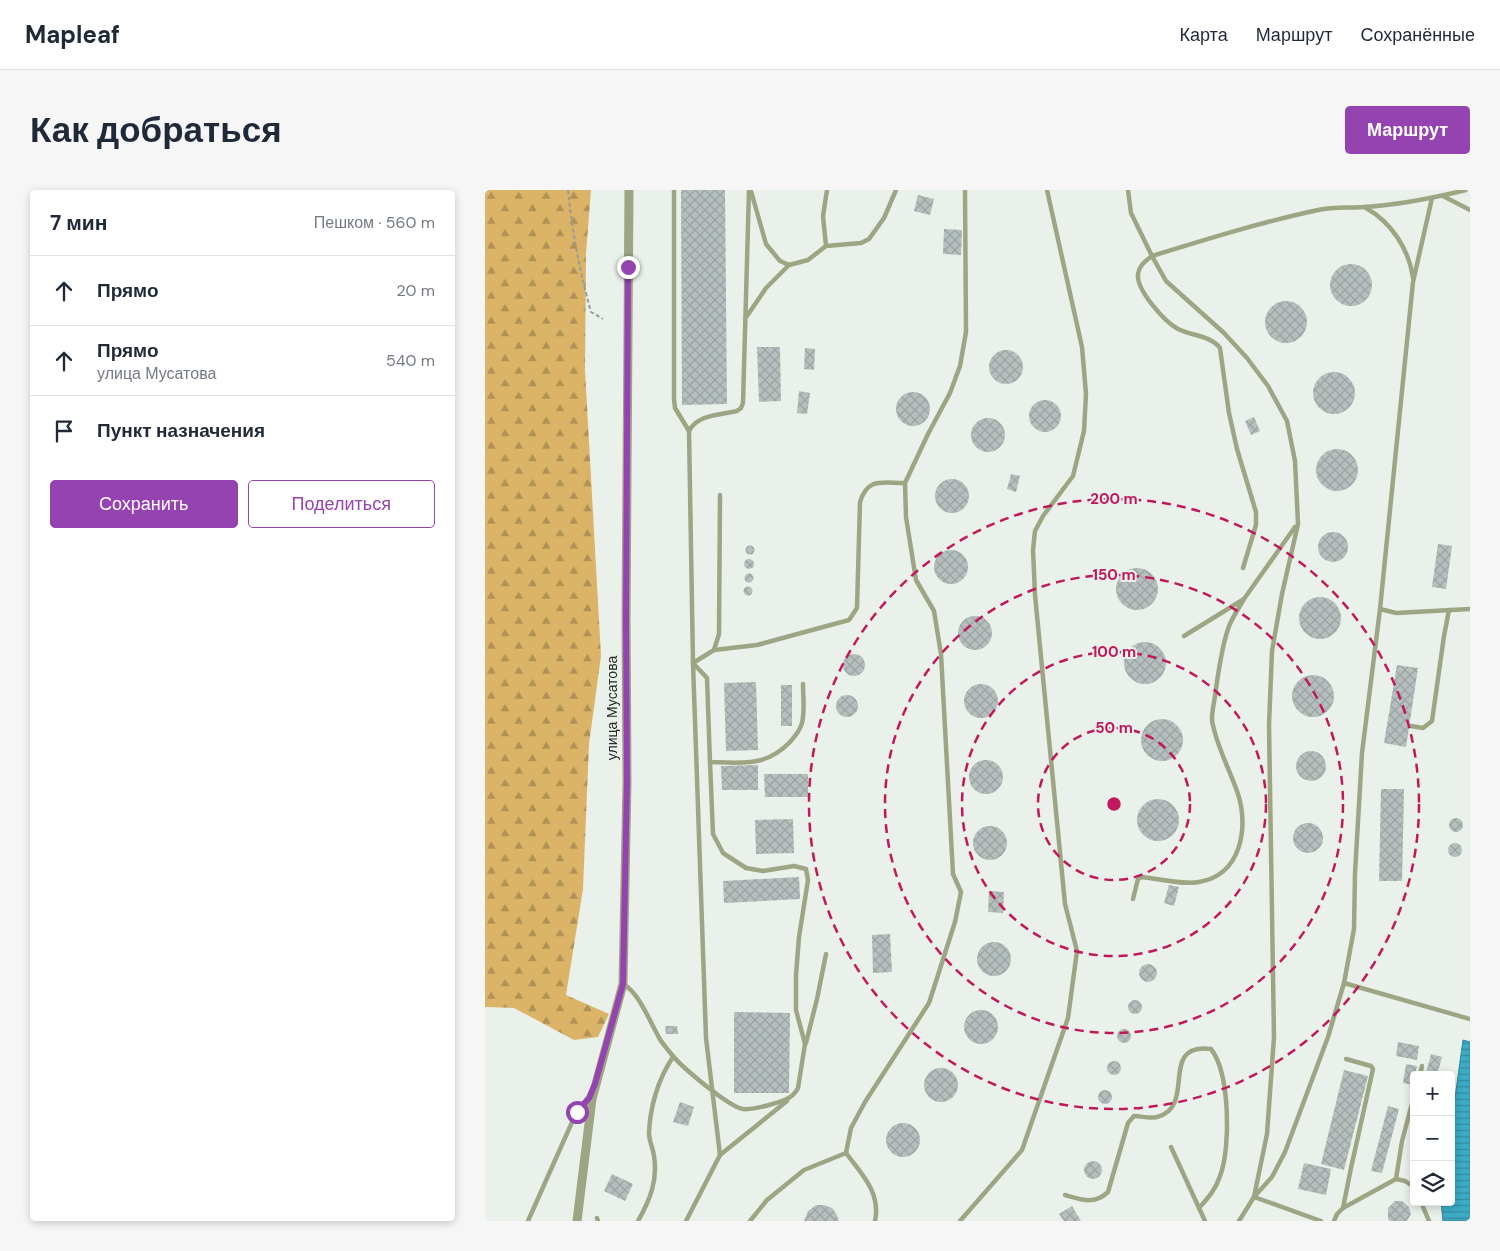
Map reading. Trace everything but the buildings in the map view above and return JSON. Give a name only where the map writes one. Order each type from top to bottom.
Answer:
[{"type":"street","name":"улица Мусатова","points":[[577,1221],[595,1084],[623,984],[627,781],[626,609],[629,190]]},
{"type":"lane","points":[[674,190],[674,399],[675,408],[689,431],[693,663],[706,1038],[720,1155]]},
{"type":"lane","points":[[689,431],[699,419],[737,411],[743,403],[750,190]]},
{"type":"lane","points":[[750,190],[766,244],[780,261],[789,265]]},
{"type":"lane","points":[[826,246],[823,216],[827,190]]},
{"type":"lane","points":[[746,317],[766,288],[789,265],[808,260],[826,246],[861,243],[869,239],[884,218],[896,190]]},
{"type":"lane","points":[[875,1221],[877,1206],[872,1191],[865,1177],[846,1153],[851,1128],[865,1102],[929,1003],[955,922],[961,892],[953,874],[941,654],[933,611],[916,580],[906,516],[905,482],[950,394],[960,366],[966,332],[965,190]]},
{"type":"lane","points":[[960,1221],[1022,1150],[1068,1018],[1077,951],[1065,904],[1035,595],[1033,550],[1035,531],[1043,516],[1073,476],[1084,431],[1086,394],[1082,347],[1047,190]]},
{"type":"lane","points":[[1128,190],[1131,213],[1166,281],[1224,333],[1247,358],[1268,386],[1287,421],[1295,461],[1298,524],[1282,594],[1272,651],[1269,725],[1274,1037],[1267,1134],[1253,1197]]},
{"type":"lane","points":[[1243,568],[1256,525],[1256,512],[1229,413],[1220,348],[1210,339],[1176,328],[1157,311],[1141,286],[1137,275],[1140,266],[1152,256],[1248,227],[1319,210],[1365,207],[1432,198],[1466,190]]},
{"type":"lane","points":[[1443,196],[1470,210]]},
{"type":"lane","points":[[1239,1221],[1253,1197],[1272,1177],[1285,1152],[1328,1037],[1344,983],[1354,929],[1355,873],[1362,753],[1380,609],[1413,282],[1432,198]]},
{"type":"lane","points":[[1365,207],[1375,213],[1396,235],[1407,253],[1413,282]]},
{"type":"lane","points":[[693,663],[714,650],[757,645],[849,620],[857,608],[860,502],[863,491],[874,483],[905,482]]},
{"type":"lane","points":[[714,650],[719,634],[720,495]]},
{"type":"lane","points":[[1133,900],[1138,880],[1143,877],[1188,883],[1201,882],[1224,870],[1237,856],[1243,824],[1242,808],[1221,755],[1211,720],[1217,679],[1228,628],[1244,599],[1298,524]]},
{"type":"lane","points":[[1184,636],[1244,599]]},
{"type":"lane","points":[[1380,609],[1395,613],[1470,608]]},
{"type":"lane","points":[[1411,726],[1423,728],[1433,721],[1449,610]]},
{"type":"lane","points":[[693,663],[707,678],[713,834],[723,853],[746,868],[763,871],[794,866],[806,869],[808,880],[799,937],[796,975],[796,1010],[805,1044]]},
{"type":"lane","points":[[710,762],[749,763],[769,758],[781,752],[799,732],[801,727],[803,684]]},
{"type":"lane","points":[[686,1221],[720,1155],[790,1098],[798,1088],[805,1044],[826,954]]},
{"type":"lane","points":[[1344,983],[1470,1019]]},
{"type":"lane","points":[[623,984],[632,990],[661,1041],[673,1057],[698,1080],[726,1101],[741,1109],[757,1108],[790,1098]]},
{"type":"lane","points":[[1065,1195],[1082,1200],[1094,1200],[1102,1198],[1108,1192],[1128,1123],[1134,1116],[1157,1117],[1166,1113],[1173,1106],[1177,1095],[1180,1070],[1185,1056],[1191,1050],[1201,1048],[1211,1049],[1218,1057],[1223,1076],[1228,1128],[1221,1175],[1211,1195],[1199,1208]]},
{"type":"lane","points":[[638,1221],[646,1207],[654,1184],[654,1156],[649,1135],[652,1112],[664,1071],[673,1057]]},
{"type":"lane","points":[[1343,1208],[1373,1069],[1371,1066],[1346,1059]]},
{"type":"lane","points":[[1421,1071],[1423,1066]]},
{"type":"lane","points":[[528,1221],[577,1112],[589,1098],[595,1084]]},
{"type":"lane","points":[[1396,1179],[1402,1141],[1410,1111]]},
{"type":"lane","points":[[1171,1147],[1205,1221]]},
{"type":"lane","points":[[750,1221],[767,1200],[804,1170],[846,1153]]},
{"type":"lane","points":[[1334,1221],[1337,1214],[1343,1208],[1396,1179],[1410,1184]]},
{"type":"lane","points":[[1253,1197],[1321,1221]]},
{"type":"lane","points":[[1423,1206],[1429,1221]]},
{"type":"path","points":[[568,190],[572,226],[585,291],[591,312],[603,319]]},
{"type":"green space","points":[[485,190],[591,190],[586,254],[585,370],[601,656],[589,744],[583,889],[566,995],[609,1014],[598,1037],[574,1040],[514,1008],[485,1007]]},
{"type":"water","points":[[1463,1040],[1470,1042],[1470,1221],[1443,1221],[1441,1206],[1455,1206],[1455,1098]]},
{"type":"route","points":[[577,1112],[589,1098],[595,1084],[623,984],[627,781],[628,267]]}]
